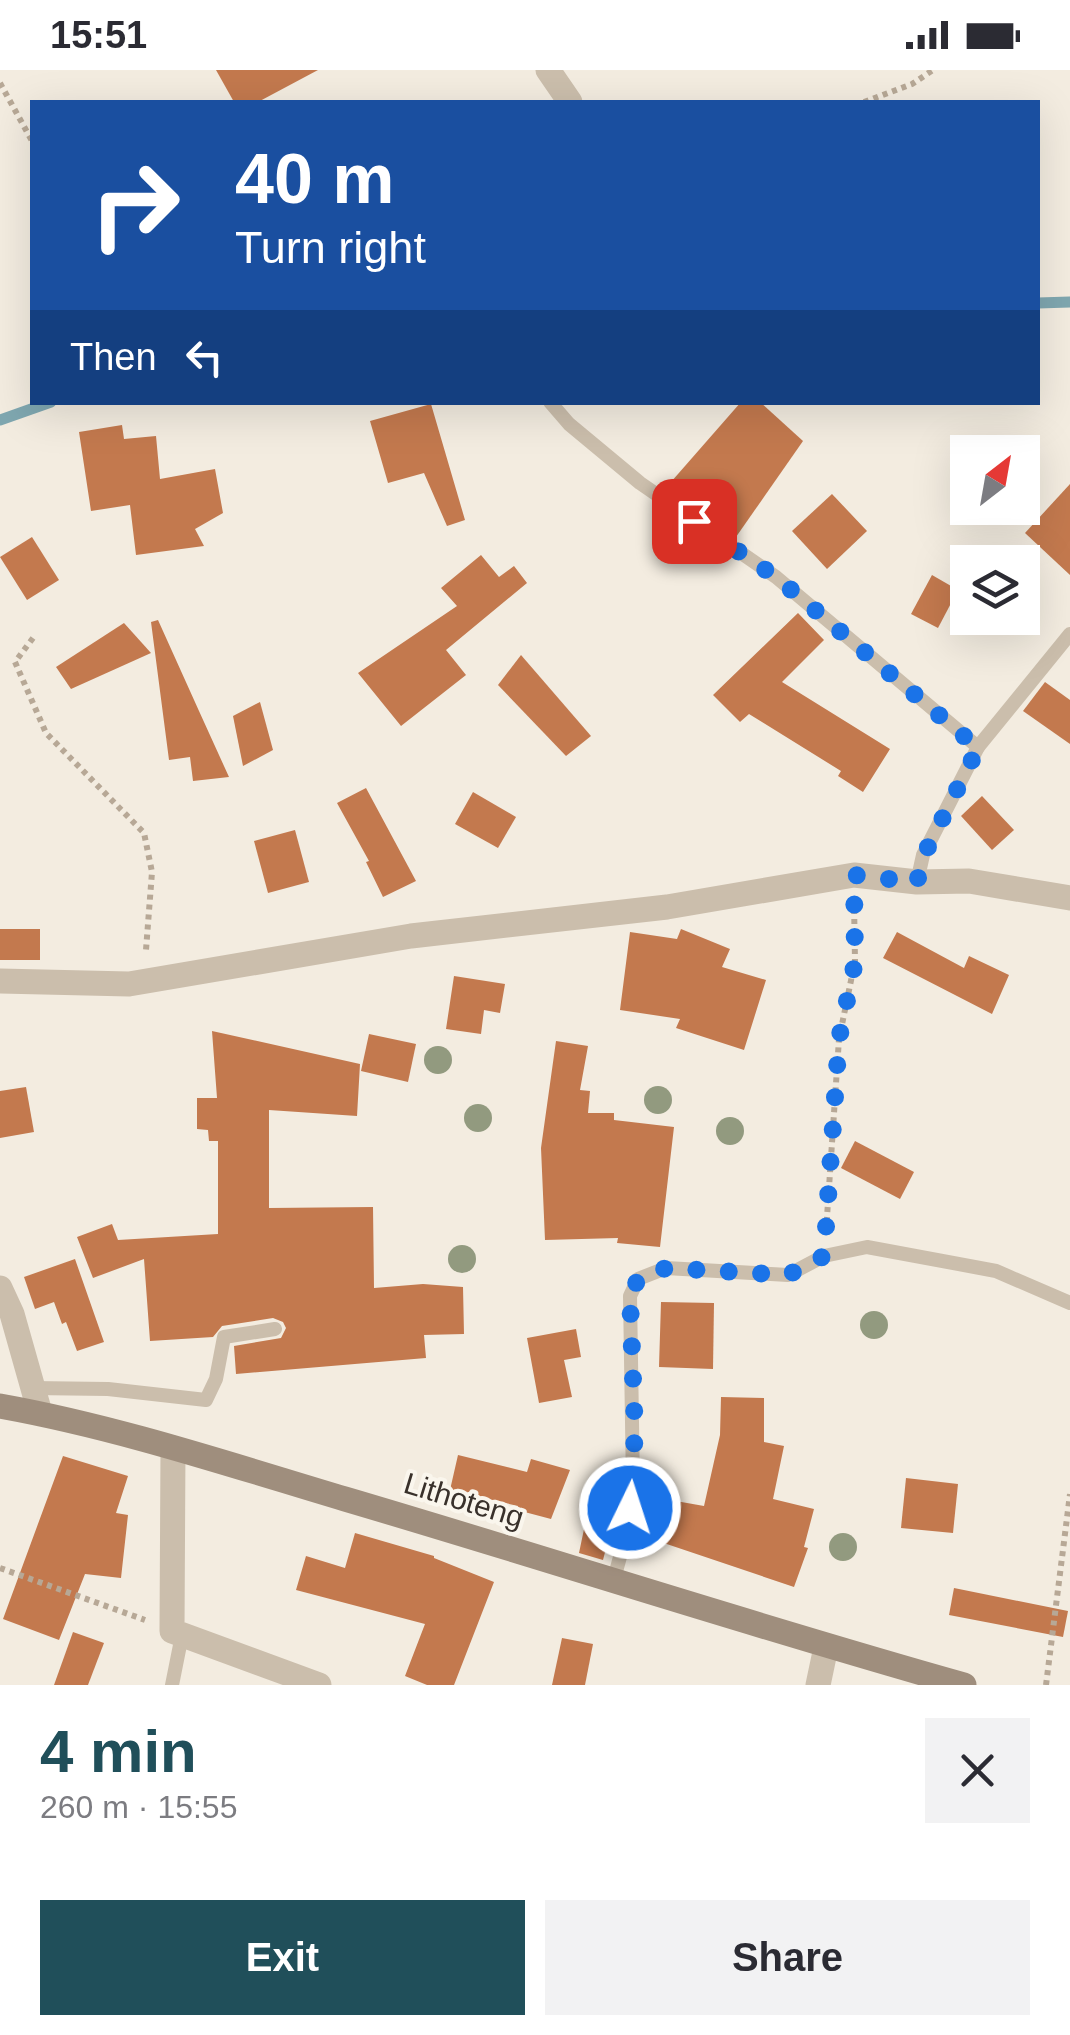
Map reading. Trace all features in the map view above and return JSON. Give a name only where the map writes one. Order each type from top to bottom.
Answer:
[{"type":"main road","name":"Lithoteng","points":[[0,1406],[173,1448],[964,1685]]},
{"type":"street","points":[[548,70],[569,100]]},
{"type":"street","points":[[0,981],[130,984],[411,936],[666,907],[854,875],[917,882],[968,882],[1070,898]]},
{"type":"street","points":[[0,1288],[12,1314],[40,1413]]},
{"type":"street","points":[[173,1448],[177,1633],[273,1676],[319,1685]]},
{"type":"street","points":[[818,1685],[826,1646]]},
{"type":"lane","points":[[553,405],[640,483],[776,577],[978,748]]},
{"type":"lane","points":[[917,882],[924,855],[978,748],[1070,634]]},
{"type":"lane","points":[[614,1579],[627,1532],[633,1485],[630,1296],[638,1279],[666,1268],[788,1275],[824,1256],[867,1248],[996,1270],[1070,1303]]},
{"type":"lane","points":[[32,1388],[108,1390],[206,1400],[216,1379],[224,1337],[274,1329]]},
{"type":"lane","points":[[172,1685],[177,1633]]},
{"type":"path","points":[[869,100],[912,84],[933,70]]},
{"type":"path","points":[[0,82],[30,137]]},
{"type":"path","points":[[33,638],[15,662],[46,733],[144,833],[152,872],[143,982]]},
{"type":"path","points":[[824,1256],[839,1039],[855,962],[854,875]]},
{"type":"path","points":[[1046,1685],[1070,1494]]},
{"type":"path","points":[[0,1568],[177,1633]]},
{"type":"building","points":[[216,70],[318,70],[262,100],[233,100]]},
{"type":"building","points":[[431,405],[465,520],[447,526],[424,473],[388,483],[370,421]]},
{"type":"building","points":[[738,405],[763,405],[803,441],[736,537],[671,482]]},
{"type":"building","points":[[122,425],[124,439],[156,436],[160,479],[215,469],[223,513],[195,529],[204,546],[136,555],[130,505],[91,511],[79,432]]},
{"type":"building","points":[[1070,484],[1070,575],[1025,533],[1032,525],[1040,525],[1040,517]]},
{"type":"building","points":[[832,494],[867,531],[827,569],[792,531]]},
{"type":"building","points":[[32,537],[59,580],[27,600],[0,557]]},
{"type":"building","points":[[481,555],[499,577],[514,566],[527,583],[446,650],[466,675],[401,726],[358,673],[457,606],[441,588]]},
{"type":"building","points":[[932,575],[950,585],[950,605],[938,628],[911,614]]},
{"type":"building","points":[[798,613],[824,640],[782,682],[890,749],[863,792],[838,776],[841,771],[749,714],[740,722],[713,695]]},
{"type":"building","points":[[158,620],[229,777],[193,781],[190,757],[169,760],[151,622]]},
{"type":"building","points":[[124,623],[151,653],[71,689],[56,667]]},
{"type":"building","points":[[521,655],[591,736],[566,756],[498,685]]},
{"type":"building","points":[[1045,682],[1070,700],[1070,744],[1023,711]]},
{"type":"building","points":[[260,702],[273,750],[243,766],[233,716]]},
{"type":"building","points":[[366,788],[416,881],[383,897],[366,862],[369,861],[337,803]]},
{"type":"building","points":[[473,792],[516,817],[498,848],[455,824]]},
{"type":"building","points":[[982,796],[1014,830],[992,850],[961,816]]},
{"type":"building","points":[[295,830],[309,882],[268,893],[254,841]]},
{"type":"building","points":[[0,929],[40,929],[40,960],[0,960]]},
{"type":"building","points":[[681,929],[730,949],[722,967],[766,980],[744,1050],[676,1028],[680,1019],[620,1010],[630,932],[677,939]]},
{"type":"building","points":[[897,932],[964,968],[969,956],[1009,975],[992,1014],[883,958]]},
{"type":"building","points":[[454,976],[505,984],[500,1013],[484,1010],[481,1034],[446,1029]]},
{"type":"building","points":[[212,1031],[360,1064],[357,1116],[269,1110],[269,1208],[373,1207],[374,1288],[423,1284],[463,1287],[464,1334],[424,1335],[426,1358],[236,1374],[234,1346],[281,1338],[286,1328],[283,1322],[273,1318],[222,1326],[213,1337],[150,1341],[144,1259],[93,1278],[77,1237],[112,1224],[118,1240],[218,1234],[218,1141],[209,1141],[208,1130],[197,1129],[197,1098],[217,1098]]},
{"type":"building","points":[[369,1034],[416,1044],[408,1082],[361,1071]]},
{"type":"building","points":[[556,1041],[588,1046],[580,1090],[590,1091],[588,1113],[614,1113],[614,1120],[674,1127],[660,1247],[617,1243],[618,1238],[545,1240],[541,1148]]},
{"type":"building","points":[[26,1087],[34,1132],[0,1138],[0,1091]]},
{"type":"building","points":[[855,1141],[914,1172],[900,1199],[841,1168]]},
{"type":"building","points":[[75,1259],[104,1342],[77,1351],[54,1302],[35,1309],[24,1277]]},
{"type":"building","points":[[661,1302],[714,1303],[713,1369],[659,1367]]},
{"type":"building","points":[[576,1329],[581,1357],[564,1360],[572,1397],[539,1403],[527,1338]]},
{"type":"building","points":[[721,1397],[764,1398],[764,1442],[784,1446],[773,1499],[814,1509],[804,1547],[808,1548],[794,1587],[637,1534],[642,1495],[704,1506],[720,1435]]},
{"type":"building","points":[[458,1455],[527,1472],[531,1459],[570,1470],[551,1519],[517,1510],[518,1506],[450,1490]]},
{"type":"building","points":[[63,1456],[128,1476],[116,1513],[128,1515],[121,1578],[85,1574],[59,1640],[3,1619]]},
{"type":"building","points":[[595,1477],[622,1484],[617,1529],[611,1529],[603,1560],[579,1553]]},
{"type":"building","points":[[906,1478],[958,1484],[953,1533],[901,1528]]},
{"type":"building","points":[[355,1533],[434,1556],[494,1582],[454,1685],[427,1685],[405,1676],[425,1624],[296,1590],[306,1556],[345,1568]]},
{"type":"building","points":[[954,1588],[1068,1611],[1063,1637],[949,1615]]},
{"type":"building","points":[[73,1632],[104,1643],[88,1685],[54,1685]]},
{"type":"building","points":[[562,1638],[593,1644],[585,1685],[552,1685]]},
{"type":"waterway","points":[[1040,303],[1070,302]]},
{"type":"waterway","points":[[0,420],[42,405]]},
{"type":"route","points":[[630,1508],[635,1432],[630,1296],[638,1279],[666,1268],[788,1275],[824,1256],[839,1039],[855,962],[854,875],[917,882],[924,855],[978,748],[776,577],[694,521]]}]
